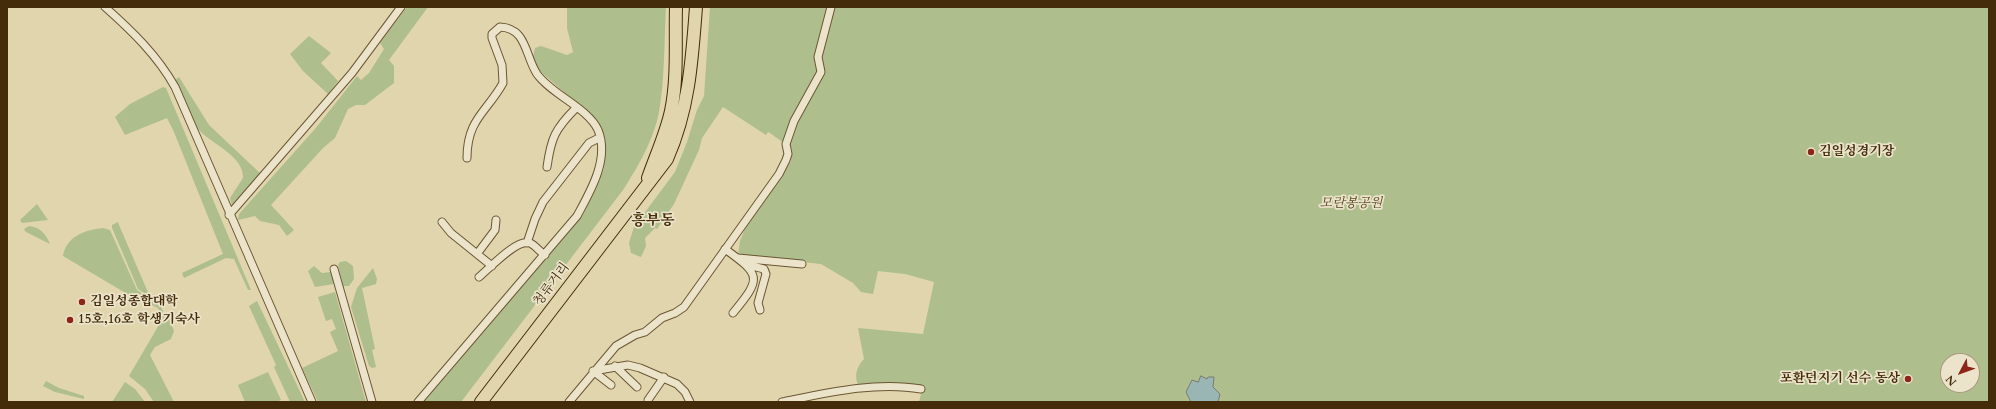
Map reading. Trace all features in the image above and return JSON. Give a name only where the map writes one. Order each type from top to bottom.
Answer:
[{"type":"main road","name":"청류거리","points":[[646,184],[666,131],[671,110],[675,83],[676,7]]},
{"type":"main road","name":"청류거리","points":[[481,402],[646,184],[667,159],[678,135],[689,84],[696,7]]},
{"type":"street","points":[[105,7],[147,48],[165,70],[175,87],[312,402]]},
{"type":"street","points":[[230,215],[352,74],[401,7]]},
{"type":"street","points":[[572,401],[593,371],[616,346],[635,335],[645,332],[662,318],[676,313],[684,307],[778,174],[788,154],[786,144],[794,121],[821,72],[818,57],[831,7]]},
{"type":"street","points":[[418,402],[577,216],[589,193],[600,160],[598,130],[591,120],[552,90],[537,74],[522,39],[517,32],[513,30],[500,27],[492,34],[492,38],[502,65],[503,83],[481,111],[470,132],[467,144],[467,158]]},
{"type":"street","points":[[547,167],[550,149],[555,133],[576,108]]},
{"type":"street","points":[[527,243],[535,218],[543,202],[589,143],[599,138]]},
{"type":"street","points":[[477,254],[495,230],[496,220]]},
{"type":"street","points":[[442,222],[451,234],[492,266]]},
{"type":"street","points":[[527,243],[545,255]]},
{"type":"street","points":[[480,277],[514,247],[527,243]]},
{"type":"street","points":[[725,249],[748,265],[754,274],[753,286],[733,313]]},
{"type":"street","points":[[738,258],[802,264]]},
{"type":"street","points":[[748,265],[758,266],[764,269],[766,274],[758,303],[760,310]]},
{"type":"street","points":[[334,269],[372,402]]},
{"type":"street","points":[[593,371],[615,366],[628,365],[664,377],[677,384],[685,392],[690,402]]},
{"type":"street","points":[[615,366],[637,387]]},
{"type":"street","points":[[593,371],[611,385]]},
{"type":"street","points":[[648,400],[664,377]]},
{"type":"street","points":[[782,402],[860,388],[910,387],[921,390]]},
{"type":"green space","points":[[407,7],[428,7],[389,60],[394,66],[394,83],[365,105],[356,105],[348,109],[335,138],[323,148],[271,205],[294,230],[287,236],[279,225],[260,221],[255,216],[238,220],[239,214],[315,129],[357,76],[361,80],[369,73],[384,49],[380,43]]},
{"type":"green space","points":[[567,7],[666,7],[662,86],[657,122],[640,162],[623,190],[461,402],[424,402],[579,220],[594,192],[604,168],[604,159],[592,117],[541,72],[533,57],[535,48],[541,46],[567,55],[573,52],[567,28]]},
{"type":"green space","name":"모란봉공원","points":[[710,7],[1989,7],[1989,402],[919,402],[921,394],[918,385],[859,386],[856,375],[859,365],[864,359],[858,328],[923,334],[934,282],[905,274],[878,271],[873,294],[861,292],[853,283],[821,264],[738,255],[740,241],[745,229],[791,161],[792,149],[770,133],[768,132],[766,135],[723,107],[702,138],[699,150],[674,204],[657,229],[655,228],[645,238],[646,246],[641,257],[631,253],[629,243],[634,227],[675,172],[687,142],[697,110],[704,96]]},
{"type":"green space","points":[[309,36],[331,53],[321,63],[338,81],[328,94],[303,71],[290,54]]},
{"type":"green space","points":[[179,77],[209,125],[262,175],[235,204],[232,205],[230,198],[243,178],[242,170],[233,157],[200,131],[190,114],[175,80]]},
{"type":"green space","points":[[163,87],[166,88],[251,290],[248,290],[234,259],[226,258],[184,278],[182,273],[223,254],[174,132],[167,118],[125,135],[115,117],[130,104]]},
{"type":"green space","points":[[37,204],[48,220],[22,223],[20,220]]},
{"type":"green space","points":[[118,222],[150,297],[138,289],[112,228],[112,225]]},
{"type":"green space","points":[[29,226],[42,232],[47,237],[50,244],[26,232],[24,229]]},
{"type":"green space","points":[[103,228],[110,230],[137,290],[160,305],[166,317],[168,316],[174,331],[171,339],[155,347],[150,355],[174,402],[154,402],[145,389],[129,376],[163,318],[158,308],[129,295],[63,256],[65,249],[72,239],[83,233]]},
{"type":"green space","points":[[346,261],[353,266],[354,279],[349,286],[343,286],[338,265],[340,262]]},
{"type":"green space","points":[[314,266],[322,273],[331,272],[334,284],[315,287],[308,271]]},
{"type":"green space","points":[[373,268],[377,279],[376,284],[362,288],[375,349],[372,350],[376,367],[372,368],[369,366],[351,307],[357,288]]},
{"type":"green space","points":[[335,292],[366,402],[318,402],[302,368],[338,351],[330,332],[336,329],[332,319],[326,321],[318,297]]},
{"type":"green space","points":[[257,301],[305,402],[290,402],[274,367],[276,365],[249,306]]},
{"type":"green space","points":[[268,372],[281,400],[276,402],[245,402],[238,385]]},
{"type":"green space","points":[[46,381],[59,388],[84,396],[84,399],[55,392],[43,386]]},
{"type":"green space","points":[[125,382],[135,389],[145,402],[112,402]]},
{"type":"water","points":[[1201,376],[1207,379],[1208,377],[1214,377],[1213,387],[1220,394],[1218,402],[1191,402],[1186,392],[1192,380],[1198,382]]},
{"type":"place","name":"김일성경기장","points":[[1811,152]]},
{"type":"place","name":"김일성종합대학","points":[[82,302]]},
{"type":"place","name":"15호,16호 학생기숙사","points":[[70,320]]},
{"type":"place","name":"포환던지기 선수 동상","points":[[1908,379]]},
{"type":"district","name":"흥부동","points":[[653,222]]}]
